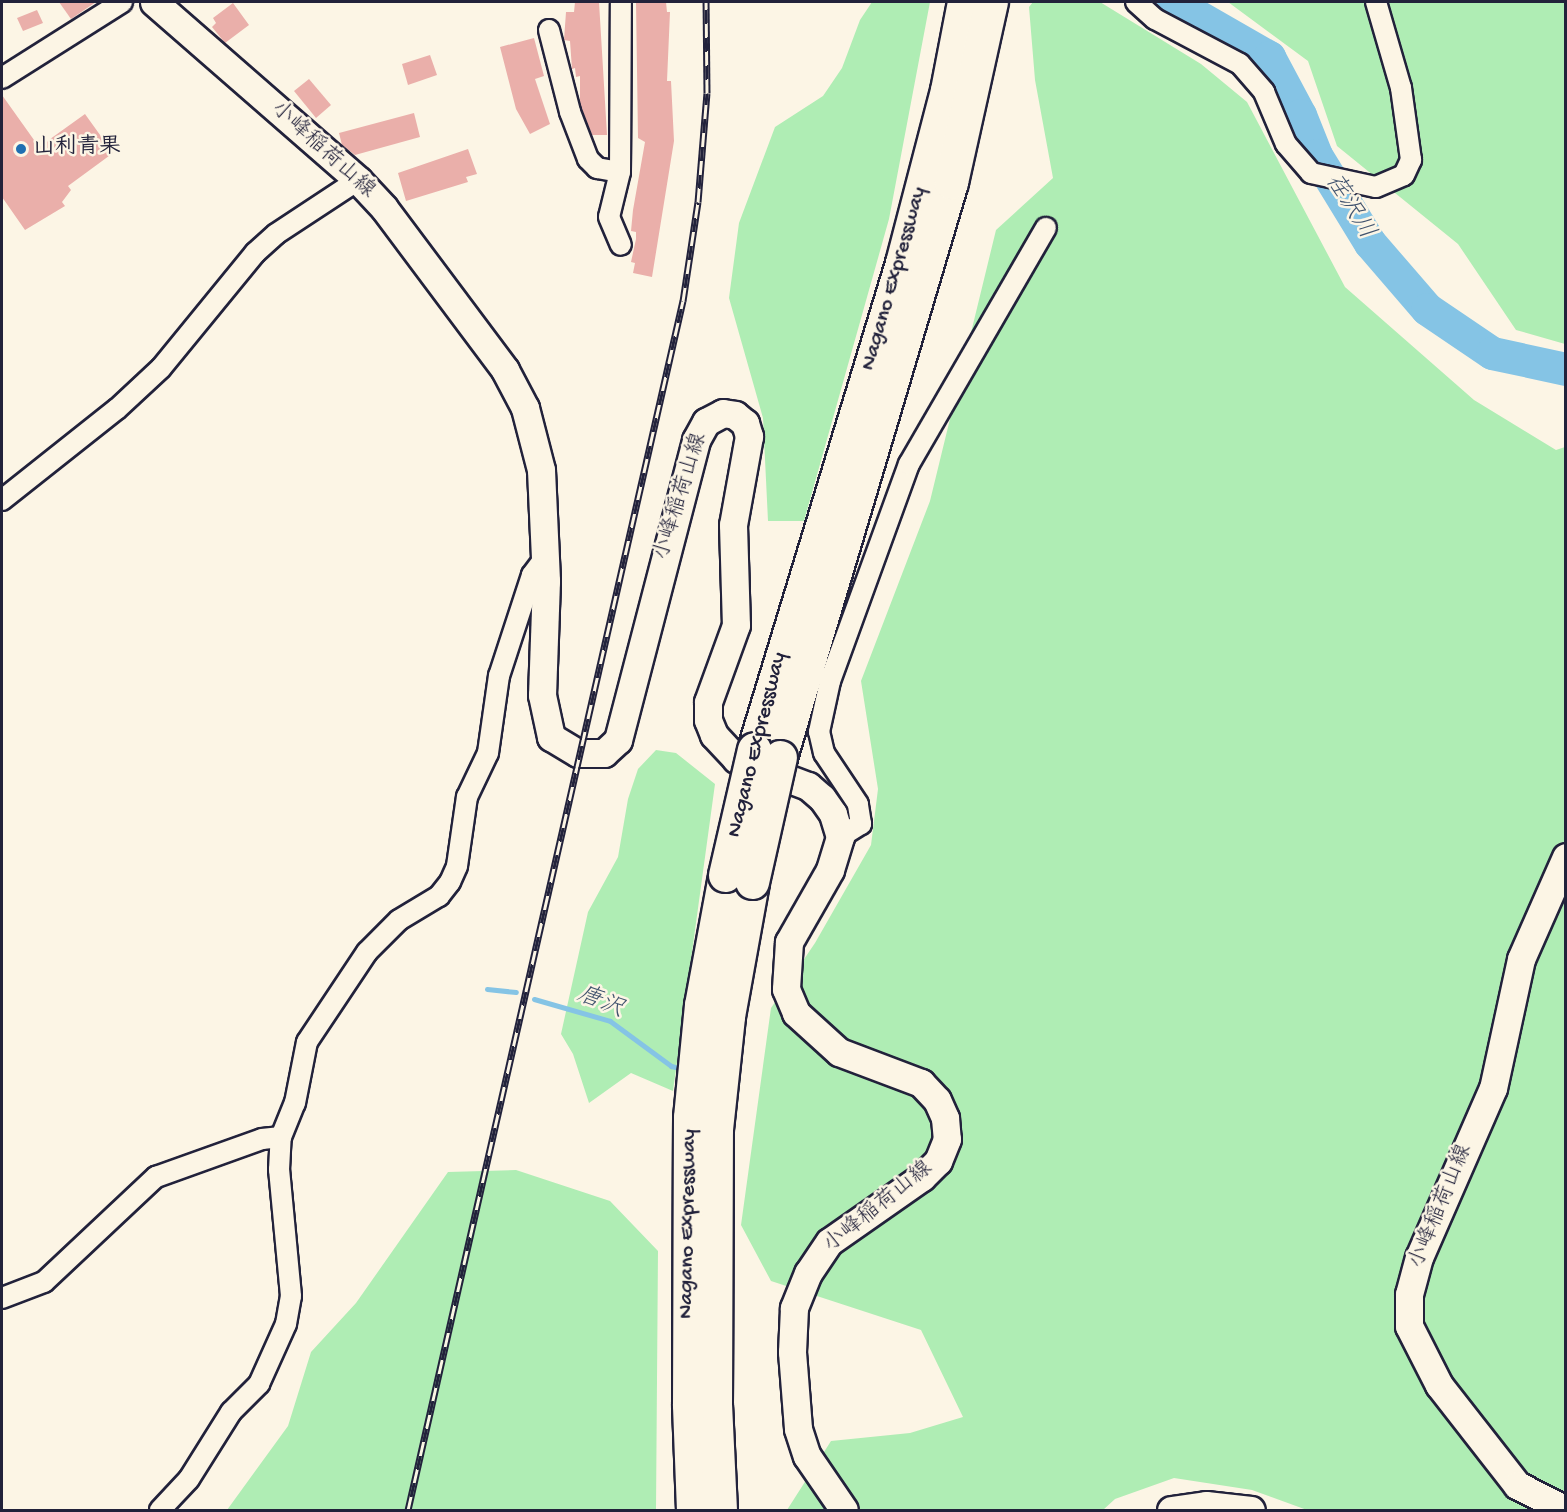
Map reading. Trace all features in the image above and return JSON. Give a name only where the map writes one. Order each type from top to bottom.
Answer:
[{"type":"highway","name":"Nagano Expressway","points":[[706,1504],[715,1405],[703,1123],[714,1011],[739,879],[767,753],[951,183],[977,5]]},
{"type":"main road","name":"小峰稲荷山線","points":[[154,2],[358,180],[384,208],[489,344],[525,408],[542,470],[544,559],[542,695],[551,737],[578,753],[604,753],[618,740],[696,440],[706,422],[723,413],[735,415],[745,423],[749,436],[733,525],[736,625],[708,702],[708,720],[714,735],[736,759],[808,786],[822,798],[833,814],[840,837],[830,870],[789,942],[786,989],[796,1012],[839,1052],[921,1083],[937,1100],[945,1118],[947,1139],[938,1161],[922,1177],[829,1242],[808,1273],[794,1308],[792,1352],[798,1429],[807,1456],[844,1510]]},
{"type":"main road","name":"小峰稲荷山線","points":[[1566,857],[1521,959],[1493,1088],[1419,1257],[1409,1305],[1409,1326],[1422,1359],[1503,1470],[1525,1490],[1566,1510]]},
{"type":"main road","points":[[1171,1510],[1206,1505],[1251,1510]]},
{"type":"street","points":[[2,78],[122,2]]},
{"type":"street","points":[[621,2],[620,172],[609,217],[621,245]]},
{"type":"street","points":[[1136,2],[1164,25],[1240,64],[1264,92],[1286,144],[1311,172],[1376,187],[1404,176],[1411,160],[1401,88],[1376,2]]},
{"type":"street","points":[[549,30],[570,112],[588,159],[597,168],[620,172]]},
{"type":"street","points":[[2,500],[117,409],[161,368],[269,240],[358,180]]},
{"type":"street","points":[[840,837],[861,824],[858,804],[824,753],[819,732],[830,681],[909,464],[1046,228]]},
{"type":"street","points":[[160,1510],[189,1479],[231,1412],[259,1384],[286,1324],[291,1296],[279,1170],[281,1137],[295,1102],[313,1028],[367,952],[399,920],[439,896],[457,866],[467,797],[488,753],[499,676],[532,575],[544,559]]},
{"type":"street","points":[[2,1298],[44,1282],[156,1177],[261,1139],[281,1137]]},
{"type":"green space","points":[[872,2],[930,2],[889,219],[804,521],[768,521],[763,418],[729,298],[739,223],[775,127],[823,96],[842,68],[860,20]]},
{"type":"green space","points":[[1033,2],[1100,2],[1201,64],[1247,102],[1345,287],[1474,400],[1556,450],[1565,447],[1565,1510],[1307,1510],[1252,1490],[1174,1478],[1115,1499],[1103,1510],[787,1510],[831,1441],[910,1433],[963,1417],[921,1330],[771,1281],[741,1225],[771,1008],[815,943],[871,845],[878,789],[861,681],[930,501],[996,230],[1053,178],[1035,80],[1029,7]]},
{"type":"green space","points":[[1228,2],[1565,2],[1565,344],[1516,330],[1458,244],[1337,146],[1308,61]]},
{"type":"green space","points":[[656,750],[676,753],[715,784],[673,1091],[631,1073],[589,1103],[573,1054],[561,1034],[588,912],[618,857],[628,799],[638,769]]},
{"type":"green space","points":[[516,1170],[610,1201],[658,1251],[656,1510],[227,1510],[288,1426],[311,1352],[356,1303],[448,1172]]},
{"type":"building","points":[[59,2],[96,2],[71,19]]},
{"type":"building","points":[[575,2],[599,2],[607,135],[592,135],[580,104],[580,76],[576,77],[575,68],[572,69],[570,41],[564,40],[566,12],[574,12]]},
{"type":"building","points":[[636,2],[666,2],[667,12],[670,12],[667,81],[671,81],[674,141],[652,277],[633,273],[635,263],[631,262],[636,239],[636,232],[631,231],[633,210],[645,142],[638,138]]},
{"type":"building","points":[[233,3],[249,25],[225,43],[212,27],[216,23],[213,18]]},
{"type":"building","points":[[37,10],[43,23],[23,31],[17,18]]},
{"type":"building","points":[[534,38],[544,76],[535,79],[550,124],[530,134],[516,109],[500,47]]},
{"type":"building","points":[[430,55],[437,75],[408,85],[402,64]]},
{"type":"building","points":[[309,79],[331,105],[316,118],[294,91]]},
{"type":"building","name":"山利青果","points":[[2,95],[39,147],[85,114],[113,153],[68,186],[71,190],[62,202],[65,206],[25,230],[2,197]]},
{"type":"building","points":[[414,113],[420,137],[355,155],[342,145],[339,133]]},
{"type":"building","points":[[468,149],[477,174],[466,177],[468,182],[406,201],[398,173]]},
{"type":"waterway","name":"荏沢川","points":[[1173,2],[1269,57],[1300,115],[1316,155],[1370,243],[1427,309],[1492,353],[1566,369]]},
{"type":"waterway","points":[[487,989],[516,992]]},
{"type":"waterway","name":"唐沢","points":[[534,999],[610,1021],[671,1066],[679,1068]]},
{"type":"railway","points":[[408,1510],[683,301],[698,202],[707,93],[706,2]]},
{"type":"place","name":"山利青果","points":[[21,149]]}]
